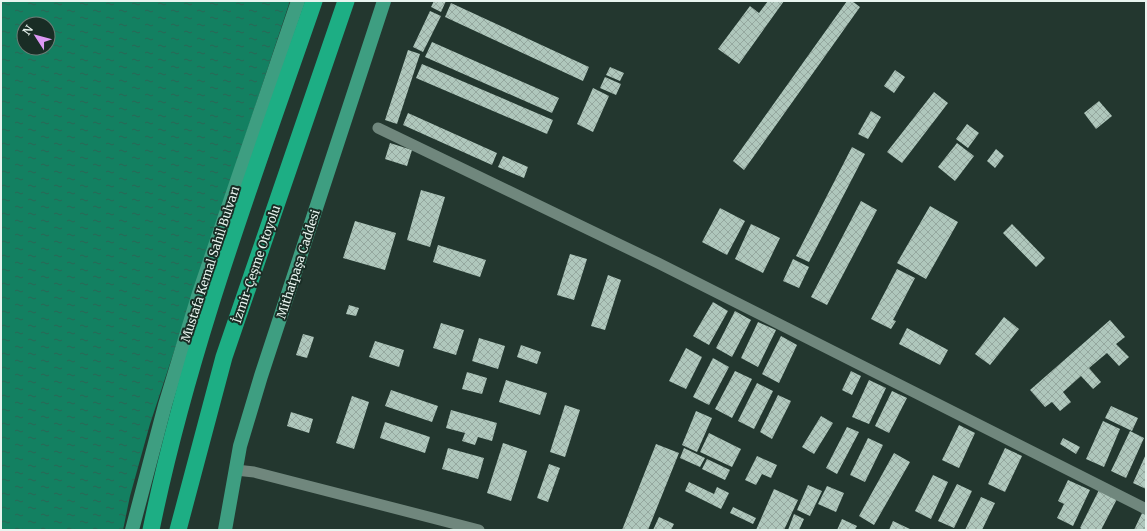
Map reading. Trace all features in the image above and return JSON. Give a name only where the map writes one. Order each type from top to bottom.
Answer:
[{"type":"highway","points":[[151,530],[161,482],[200,334],[314,1]]},
{"type":"highway","name":"İzmir-Çeşme Otoyolu","points":[[178,530],[224,358],[346,1]]},
{"type":"main road","name":"Mustafa Kemal Sahil Bulvarı","points":[[132,530],[165,405],[199,293],[298,1]]},
{"type":"main road","name":"Mithatpaşa Caddesi","points":[[225,530],[240,446],[260,376],[384,1]]},
{"type":"lane","points":[[378,128],[665,267],[1146,509]]},
{"type":"lane","points":[[236,470],[254,472],[480,530]]},
{"type":"water","points":[[1,1],[290,1],[150,424],[130,496],[123,530],[1,530]]},
{"type":"building","points":[[434,1],[446,1],[441,12],[431,7]]},
{"type":"building","points":[[768,1],[784,1],[739,64],[718,49],[750,6],[759,13]]},
{"type":"building","points":[[847,1],[852,1],[860,7],[744,170],[733,161]]},
{"type":"building","points":[[451,3],[589,67],[583,81],[445,17]]},
{"type":"building","points":[[430,11],[441,16],[423,52],[413,47]]},
{"type":"building","points":[[432,42],[559,98],[552,113],[425,57]]},
{"type":"building","points":[[408,50],[420,54],[397,124],[385,120]]},
{"type":"building","points":[[422,64],[553,120],[547,134],[416,78]]},
{"type":"building","points":[[610,67],[624,73],[620,81],[606,75]]},
{"type":"building","points":[[895,70],[905,77],[894,93],[884,86]]},
{"type":"building","points":[[605,77],[621,84],[616,95],[600,88]]},
{"type":"building","points":[[593,88],[609,96],[593,132],[577,124]]},
{"type":"building","points":[[934,92],[948,103],[902,163],[887,152]]},
{"type":"building","points":[[1099,101],[1112,116],[1096,129],[1084,113]]},
{"type":"building","points":[[871,111],[881,117],[868,139],[858,134]]},
{"type":"building","points":[[408,113],[497,153],[492,165],[403,125]]},
{"type":"building","points":[[967,124],[979,133],[968,148],[956,139]]},
{"type":"building","points":[[390,143],[412,150],[407,166],[385,159]]},
{"type":"building","points":[[957,143],[974,156],[955,181],[938,167]]},
{"type":"building","points":[[852,147],[865,154],[809,262],[796,256]]},
{"type":"building","points":[[996,149],[1004,156],[995,168],[987,161]]},
{"type":"building","points":[[503,156],[528,167],[524,178],[498,167]]},
{"type":"building","points":[[421,190],[445,197],[430,247],[407,240]]},
{"type":"building","points":[[861,201],[877,210],[827,305],[811,297]]},
{"type":"building","points":[[930,206],[958,222],[926,279],[897,263]]},
{"type":"building","points":[[720,208],[745,221],[727,255],[702,242]]},
{"type":"building","points":[[355,221],[396,233],[385,270],[343,258]]},
{"type":"building","points":[[751,224],[780,238],[763,273],[735,259]]},
{"type":"building","points":[[1012,224],[1045,258],[1036,267],[1003,233]]},
{"type":"building","points":[[438,245],[486,260],[480,277],[433,262]]},
{"type":"building","points":[[570,254],[587,259],[574,300],[557,295]]},
{"type":"building","points":[[793,259],[809,267],[799,288],[783,281]]},
{"type":"building","points":[[897,269],[915,278],[893,320],[896,321],[891,329],[871,319]]},
{"type":"building","points":[[608,275],[621,280],[605,330],[591,326]]},
{"type":"building","points":[[713,302],[728,311],[709,345],[693,336]]},
{"type":"building","points":[[349,305],[359,308],[356,316],[346,314]]},
{"type":"building","points":[[735,311],[751,320],[732,357],[716,348]]},
{"type":"building","points":[[1004,317],[1019,329],[990,365],[975,354]]},
{"type":"building","points":[[1110,320],[1125,337],[1116,344],[1129,357],[1119,366],[1107,353],[1089,368],[1101,382],[1093,389],[1081,376],[1063,392],[1071,402],[1060,411],[1052,402],[1045,407],[1030,390]]},
{"type":"building","points":[[758,322],[776,330],[758,367],[741,358]]},
{"type":"building","points":[[441,323],[464,330],[456,355],[433,348]]},
{"type":"building","points":[[907,328],[948,350],[940,365],[899,344]]},
{"type":"building","points":[[303,334],[314,337],[307,358],[296,355]]},
{"type":"building","points":[[781,336],[797,345],[779,383],[762,374]]},
{"type":"building","points":[[479,338],[505,346],[498,369],[472,361]]},
{"type":"building","points":[[375,341],[404,350],[399,367],[369,357]]},
{"type":"building","points":[[521,345],[541,352],[537,364],[517,357]]},
{"type":"building","points":[[686,348],[702,357],[686,389],[669,381]]},
{"type":"building","points":[[713,358],[729,367],[709,405],[693,397]]},
{"type":"building","points":[[735,371],[752,379],[732,418],[715,409]]},
{"type":"building","points":[[851,371],[861,376],[852,395],[842,390]]},
{"type":"building","points":[[467,372],[487,378],[482,394],[462,389]]},
{"type":"building","points":[[506,380],[547,393],[540,415],[499,402]]},
{"type":"building","points":[[869,380],[886,388],[869,424],[852,417]]},
{"type":"building","points":[[757,383],[773,391],[754,429],[738,421]]},
{"type":"building","points":[[391,390],[438,406],[432,422],[385,406]]},
{"type":"building","points":[[892,391],[907,398],[889,433],[875,426]]},
{"type":"building","points":[[778,395],[791,401],[772,439],[760,432]]},
{"type":"building","points":[[352,396],[369,402],[354,449],[336,443]]},
{"type":"building","points":[[565,405],[580,410],[565,457],[550,452]]},
{"type":"building","points":[[1111,406],[1138,418],[1132,431],[1105,418]]},
{"type":"building","points":[[451,410],[497,423],[492,441],[478,437],[475,445],[462,441],[465,433],[446,428]]},
{"type":"building","points":[[696,411],[712,418],[697,452],[682,445]]},
{"type":"building","points":[[291,412],[313,419],[309,433],[287,426]]},
{"type":"building","points":[[821,416],[833,423],[814,454],[802,447]]},
{"type":"building","points":[[1103,421],[1120,429],[1104,467],[1086,459]]},
{"type":"building","points":[[385,422],[430,437],[425,453],[380,438]]},
{"type":"building","points":[[959,425],[975,433],[959,468],[942,460]]},
{"type":"building","points":[[847,427],[859,432],[837,474],[826,468]]},
{"type":"building","points":[[1130,431],[1144,438],[1126,478],[1111,471]]},
{"type":"building","points":[[709,433],[741,449],[732,467],[700,452]]},
{"type":"building","points":[[868,438],[883,445],[865,482],[850,475]]},
{"type":"building","points":[[1063,438],[1080,447],[1076,454],[1060,444]]},
{"type":"building","points":[[503,443],[527,451],[511,501],[487,493]]},
{"type":"building","points":[[656,444],[679,453],[648,530],[622,530]]},
{"type":"building","points":[[448,448],[484,458],[478,479],[442,469]]},
{"type":"building","points":[[684,448],[705,458],[700,467],[680,458]]},
{"type":"building","points":[[1005,448],[1022,456],[1005,492],[988,484]]},
{"type":"building","points":[[894,453],[910,462],[874,525],[859,516]]},
{"type":"building","points":[[1146,454],[1146,489],[1133,483]]},
{"type":"building","points":[[757,456],[777,465],[771,478],[762,474],[756,485],[745,480]]},
{"type":"building","points":[[707,459],[730,470],[725,480],[702,469]]},
{"type":"building","points":[[549,464],[560,468],[548,502],[537,498]]},
{"type":"building","points":[[933,475],[948,482],[931,519],[915,511]]},
{"type":"building","points":[[1068,480],[1090,490],[1073,526],[1057,518],[1064,504],[1058,501]]},
{"type":"building","points":[[689,482],[714,494],[717,487],[729,493],[721,509],[685,491]]},
{"type":"building","points":[[957,484],[972,491],[954,528],[938,521]]},
{"type":"building","points":[[808,485],[822,491],[810,516],[797,510]]},
{"type":"building","points":[[827,486],[844,493],[836,512],[818,504]]},
{"type":"building","points":[[774,489],[798,500],[784,530],[756,530]]},
{"type":"building","points":[[1099,490],[1117,499],[1101,530],[1083,530],[1080,528]]},
{"type":"building","points":[[981,497],[995,503],[982,530],[965,530]]},
{"type":"building","points":[[733,507],[756,518],[753,524],[730,513]]},
{"type":"building","points":[[1142,513],[1146,515],[1146,530],[1134,530]]},
{"type":"building","points":[[794,514],[804,519],[799,530],[788,530]]},
{"type":"building","points":[[659,517],[674,524],[671,530],[653,530]]},
{"type":"building","points":[[842,519],[857,526],[855,530],[837,530]]},
{"type":"building","points":[[893,521],[912,530],[889,530]]}]
